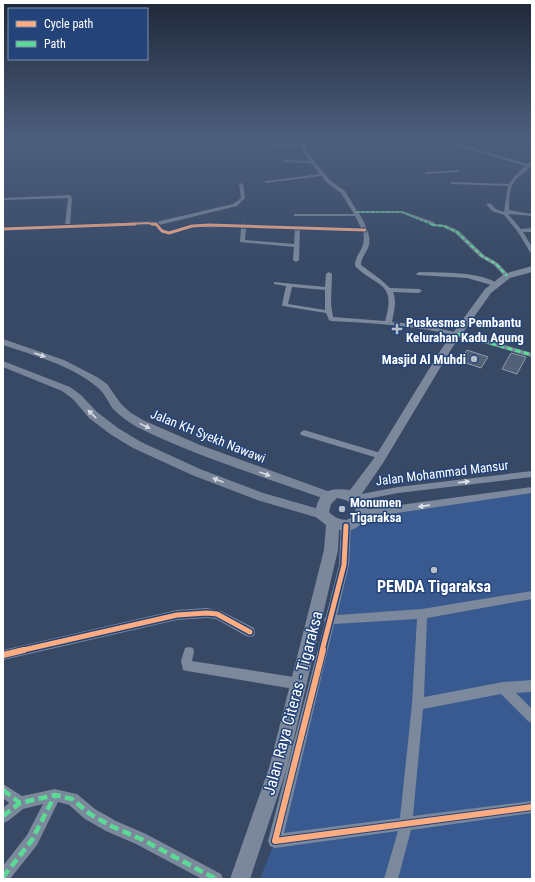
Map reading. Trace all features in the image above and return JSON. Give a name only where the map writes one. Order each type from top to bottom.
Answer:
[{"type":"main road","points":[[355,497],[458,334],[488,291],[507,276],[532,269]]},
{"type":"main road","name":"Jalan KH Syekh Nawawi","points":[[3,342],[61,362],[94,379],[103,386],[117,406],[127,416],[141,424],[196,448],[329,496]]},
{"type":"main road","points":[[3,364],[66,389],[77,397],[93,415],[114,431],[144,448],[196,472],[261,497],[334,521],[354,524],[360,520],[363,514],[362,505],[355,497],[345,493],[336,493],[329,496],[322,505],[334,521]]},
{"type":"main road","name":"Jalan Raya Citeras - Tigaraksa","points":[[240,879],[278,768],[300,684],[331,550],[334,521]]},
{"type":"street","points":[[267,182],[274,181]]},
{"type":"street","points":[[328,181],[343,192],[365,230],[367,240],[366,247],[358,260],[358,266],[389,290],[392,300],[388,323]]},
{"type":"street","points":[[512,181],[510,185],[506,212],[532,251]]},
{"type":"street","points":[[452,183],[510,185]]},
{"type":"street","points":[[463,183],[466,190]]},
{"type":"street","points":[[3,229],[156,224],[235,205],[243,198],[241,184]]},
{"type":"street","points":[[3,199],[68,196],[70,198],[67,227]]},
{"type":"street","points":[[488,204],[494,210],[532,215]]},
{"type":"street","points":[[296,215],[402,212],[432,223],[433,225],[452,229],[468,241],[482,256],[496,264],[507,276]]},
{"type":"street","points":[[156,224],[162,231],[169,233],[200,225],[365,230]]},
{"type":"street","points":[[244,226],[242,241],[296,246]]},
{"type":"street","points":[[296,260],[298,228]]},
{"type":"street","points":[[520,231],[532,230]]},
{"type":"street","points":[[329,274],[329,316],[331,319],[388,323],[458,334],[532,355]]},
{"type":"street","points":[[419,274],[472,277],[486,280],[495,284]]},
{"type":"street","points":[[276,283],[328,289]]},
{"type":"street","points":[[289,285],[285,305],[329,312]]},
{"type":"street","points":[[389,290],[419,291]]},
{"type":"street","points":[[304,433],[381,456]]},
{"type":"street","name":"Jalan Mohammad Mansur","points":[[355,497],[398,490],[532,474]]},
{"type":"street","points":[[363,514],[532,490]]},
{"type":"street","points":[[334,521],[346,545],[344,565],[329,620],[275,841],[406,825],[532,807]]},
{"type":"street","points":[[329,620],[422,614],[532,595]]},
{"type":"street","points":[[3,655],[177,615],[207,613],[217,614],[250,632]]},
{"type":"street","points":[[391,879],[406,825],[418,704],[422,614]]},
{"type":"street","points":[[189,652],[186,661],[187,666],[300,684]]},
{"type":"street","points":[[418,704],[503,688],[532,686]]},
{"type":"street","points":[[503,688],[532,717]]},
{"type":"street","points":[[3,790],[20,803]]},
{"type":"street","points":[[3,877],[32,840],[55,795]]},
{"type":"street","points":[[3,816],[20,803],[55,795],[72,799],[97,818],[216,879]]},
{"type":"shaded area","points":[[532,490],[532,879],[260,879],[275,841],[339,583],[346,526],[363,514]]},
{"type":"building","name":"Masjid Al Muhdi","points":[[467,350],[488,357],[481,368],[460,361]]},
{"type":"building","points":[[511,353],[526,357],[517,374],[502,369]]},
{"type":"marked path","points":[[356,212],[402,212],[432,223],[433,225],[444,226],[457,232],[482,256],[496,264],[507,276]]},
{"type":"marked path","points":[[458,334],[532,355]]},
{"type":"marked path","points":[[3,790],[20,803]]},
{"type":"marked path","points":[[3,816],[20,803],[55,795],[72,799],[90,814],[111,826],[141,839],[216,879]]},
{"type":"marked path","points":[[3,877],[32,840],[55,795]]},
{"type":"cycle path","points":[[3,229],[148,223],[156,224],[162,231],[169,233],[192,226],[209,225],[365,230]]},
{"type":"cycle path","points":[[346,526],[344,565],[275,841],[532,807]]},
{"type":"cycle path","points":[[3,655],[177,615],[207,613],[217,614],[250,632]]},
{"type":"place","name":"Puskesmas Pembantu Kelurahan Kadu Agung","points":[[397,329]]},
{"type":"place","name":"Masjid Al Muhdi","points":[[474,359]]},
{"type":"place","name":"Monumen Tigaraksa","points":[[342,509]]},
{"type":"place","name":"PEMDA Tigaraksa","points":[[434,570]]}]
